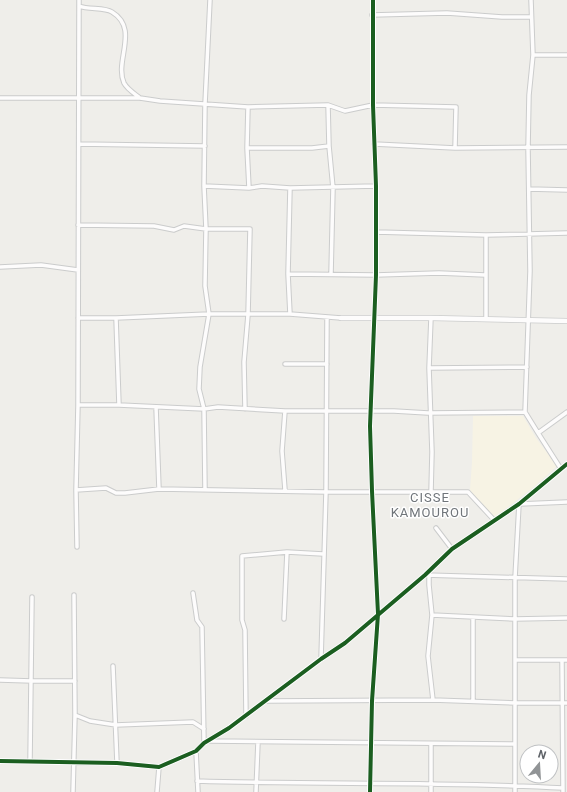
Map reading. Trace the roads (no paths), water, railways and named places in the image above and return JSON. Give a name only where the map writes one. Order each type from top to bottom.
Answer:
[{"type":"street","points":[[77,547],[76,490],[78,405],[79,0]]},
{"type":"street","points":[[205,490],[204,409],[199,389],[200,367],[209,314],[205,286],[206,229],[204,186],[205,104],[210,0]]},
{"type":"street","points":[[370,792],[372,700],[378,614],[372,492],[371,411],[376,275],[373,0]]},
{"type":"street","points":[[531,0],[532,55],[529,95],[528,148],[530,271],[526,412],[538,434],[561,469]]},
{"type":"street","points":[[79,6],[86,9],[109,11],[121,19],[126,36],[122,67],[124,83],[140,98]]},
{"type":"street","points":[[372,15],[447,13],[502,17],[531,17]]},
{"type":"street","points":[[532,55],[567,56]]},
{"type":"street","points":[[0,98],[140,98],[160,101],[248,106],[328,105],[344,111],[373,105],[456,107],[455,148]]},
{"type":"street","points":[[328,105],[329,146],[333,188],[331,274]]},
{"type":"street","points":[[248,106],[247,148],[249,188]]},
{"type":"street","points":[[79,144],[205,146]]},
{"type":"street","points":[[374,144],[455,148],[567,148]]},
{"type":"street","points":[[247,148],[312,148],[329,146]]},
{"type":"street","points":[[204,186],[249,188],[262,186],[290,188],[376,186]]},
{"type":"street","points":[[290,188],[288,274],[290,314]]},
{"type":"street","points":[[529,189],[567,190]]},
{"type":"street","points":[[78,225],[154,226],[174,230],[184,226],[206,229],[250,230],[248,315],[244,362],[245,409]]},
{"type":"street","points":[[376,232],[486,235],[567,233]]},
{"type":"street","points":[[486,235],[486,319]]},
{"type":"street","points":[[0,267],[41,265],[78,270]]},
{"type":"street","points":[[288,274],[376,275],[439,273],[485,275]]},
{"type":"street","points":[[78,318],[209,314],[290,314],[342,318],[567,321]]},
{"type":"street","points":[[321,659],[326,492],[327,317]]},
{"type":"street","points":[[116,318],[118,405]]},
{"type":"street","points":[[431,318],[429,368],[431,413],[431,492]]},
{"type":"street","points":[[285,364],[327,364]]},
{"type":"street","points":[[429,368],[527,367]]},
{"type":"street","points":[[78,405],[118,405],[204,409],[218,407],[327,412],[526,412]]},
{"type":"street","points":[[156,407],[159,489]]},
{"type":"street","points":[[285,411],[282,451],[285,490]]},
{"type":"street","points":[[538,434],[567,412]]},
{"type":"street","points":[[0,761],[118,763],[159,768],[196,751],[345,643],[378,614],[427,575],[452,550],[519,504],[567,464]]},
{"type":"street","points":[[76,490],[106,488],[116,493],[159,489],[285,490],[326,492],[468,492],[494,520]]},
{"type":"street","points":[[519,504],[567,502]]},
{"type":"street","points":[[515,792],[516,703],[514,619],[519,504]]},
{"type":"street","points":[[436,528],[452,550]]},
{"type":"street","points":[[246,716],[245,630],[242,620],[242,556],[287,552],[323,554]]},
{"type":"street","points":[[284,619],[287,552]]},
{"type":"street","points":[[427,575],[567,579]]},
{"type":"street","points":[[427,575],[432,615],[428,656],[433,700]]},
{"type":"street","points":[[193,593],[197,620],[202,627],[204,744]]},
{"type":"street","points":[[73,792],[75,715],[74,595]]},
{"type":"street","points":[[30,761],[32,597]]},
{"type":"street","points":[[432,615],[514,619],[567,618]]},
{"type":"street","points":[[473,618],[473,701]]},
{"type":"street","points":[[515,660],[567,660]]},
{"type":"street","points":[[197,781],[256,783],[515,785],[563,790],[565,747],[562,704],[562,661]]},
{"type":"street","points":[[114,666],[118,763]]},
{"type":"street","points":[[0,680],[75,681]]},
{"type":"street","points":[[266,701],[433,700],[567,704]]},
{"type":"street","points":[[75,715],[90,721],[116,725],[193,722],[204,729]]},
{"type":"street","points":[[210,741],[515,744]]},
{"type":"street","points":[[256,792],[258,742]]},
{"type":"street","points":[[431,744],[431,792]]},
{"type":"street","points":[[196,751],[198,792]]},
{"type":"street","points":[[157,792],[159,768]]},
{"type":"district","name":"CISSE KAMOUROU","points":[[430,504]]}]
